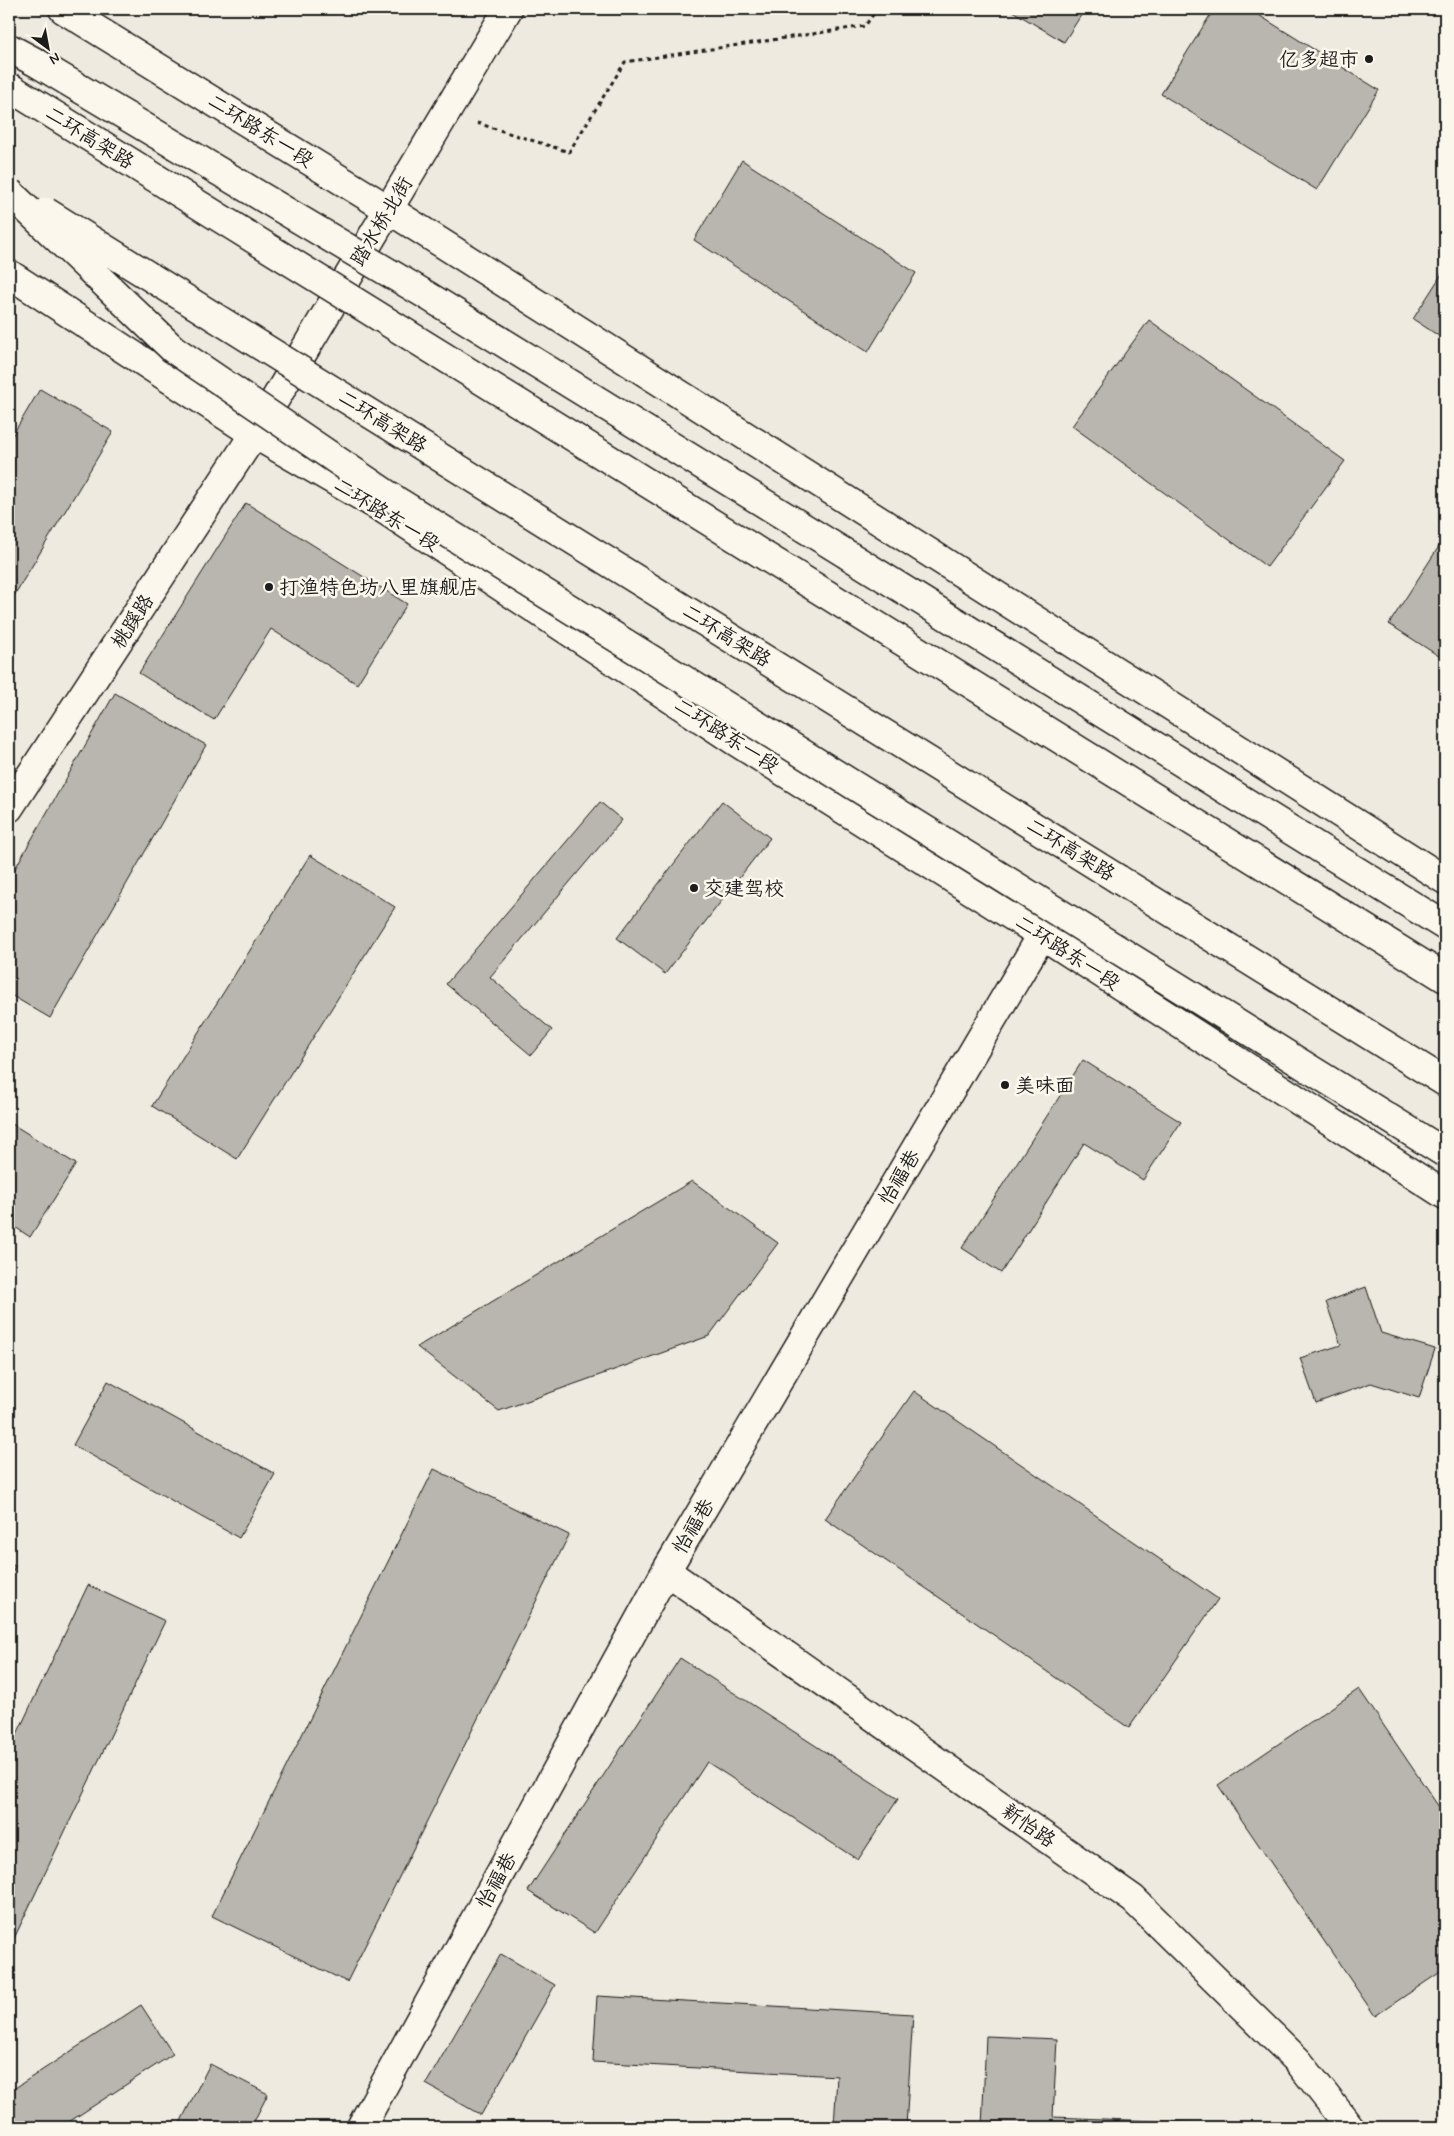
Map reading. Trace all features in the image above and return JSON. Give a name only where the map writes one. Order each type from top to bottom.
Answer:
[{"type":"main road","name":"二环路东一段","points":[[63,9],[388,209],[1445,880]]},
{"type":"main road","name":"踏水桥北街","points":[[254,434],[508,9]]},
{"type":"main road","points":[[9,48],[46,68],[424,293],[1445,926]]},
{"type":"main road","name":"二环高架路","points":[[9,87],[1445,978]]},
{"type":"main road","points":[[9,190],[172,349],[400,503],[1445,1153]]},
{"type":"main road","name":"二环高架路","points":[[9,190],[1445,1082]]},
{"type":"main road","name":"二环路东一段","points":[[9,274],[254,434],[385,510],[735,741],[1042,935],[1445,1195]]},
{"type":"main road","name":"桃蹊路","points":[[9,808],[254,434]]},
{"type":"main road","name":"怡福巷","points":[[361,2127],[666,1571],[1042,935]]},
{"type":"main road","name":"新怡路","points":[[666,1571],[1133,1898],[1298,2061],[1350,2127]]},
{"type":"path","points":[[445,113],[569,152],[625,62],[865,26],[877,9]]},
{"type":"building","points":[[1009,9],[1085,9],[1064,42]]},
{"type":"building","points":[[1214,9],[1249,9],[1379,90],[1317,190],[1161,94]]},
{"type":"building","points":[[742,160],[916,273],[868,352],[694,240]]},
{"type":"building","points":[[1445,269],[1445,340],[1413,319]]},
{"type":"building","points":[[1149,320],[1345,461],[1267,567],[1072,426]]},
{"type":"building","points":[[40,389],[113,432],[9,604],[9,441]]},
{"type":"building","points":[[246,503],[407,604],[357,684],[271,629],[214,720],[139,673]]},
{"type":"building","points":[[1445,537],[1445,660],[1389,624]]},
{"type":"building","points":[[115,693],[206,745],[50,1018],[9,994],[9,879]]},
{"type":"building","name":"交建驾校","points":[[722,801],[770,838],[665,974],[617,938]]},
{"type":"building","points":[[600,802],[622,820],[490,977],[552,1030],[531,1055],[446,984]]},
{"type":"building","points":[[310,855],[395,907],[237,1159],[152,1106]]},
{"type":"building","points":[[1083,1060],[1181,1122],[1143,1180],[1084,1143],[1001,1273],[962,1248]]},
{"type":"building","points":[[9,1122],[76,1164],[30,1237],[9,1223]]},
{"type":"building","points":[[692,1181],[778,1243],[709,1336],[499,1411],[417,1347]]},
{"type":"building","points":[[1366,1287],[1381,1333],[1435,1349],[1419,1398],[1371,1383],[1316,1403],[1300,1358],[1341,1345],[1326,1302]]},
{"type":"building","points":[[108,1381],[275,1474],[239,1538],[73,1445]]},
{"type":"building","points":[[914,1391],[1218,1599],[1129,1728],[825,1519]]},
{"type":"building","points":[[434,1469],[569,1535],[347,1982],[212,1916]]},
{"type":"building","points":[[9,1563],[15,1566],[9,1580]]},
{"type":"building","points":[[88,1585],[165,1621],[9,1949],[9,1751]]},
{"type":"building","points":[[680,1658],[898,1799],[858,1860],[707,1762],[595,1933],[528,1891]]},
{"type":"building","points":[[1359,1689],[1445,1816],[1445,1969],[1375,2016],[1218,1785]]},
{"type":"building","points":[[501,1954],[555,1985],[481,2115],[426,2084]]},
{"type":"building","points":[[597,1996],[913,2014],[906,2127],[834,2127],[837,2076],[593,2062]]},
{"type":"building","points":[[141,2005],[173,2054],[61,2127],[9,2127],[9,2092]]},
{"type":"building","points":[[986,2036],[1057,2039],[1053,2117],[1230,2124],[1230,2127],[982,2127]]},
{"type":"building","points":[[210,2064],[268,2094],[251,2127],[178,2127]]},
{"type":"place","name":"亿多超市","points":[[1369,59]]},
{"type":"place","name":"打渔特色坊八里旗舰店","points":[[269,587]]},
{"type":"place","name":"交建驾校","points":[[694,888]]},
{"type":"place","name":"美味面","points":[[1005,1085]]}]
